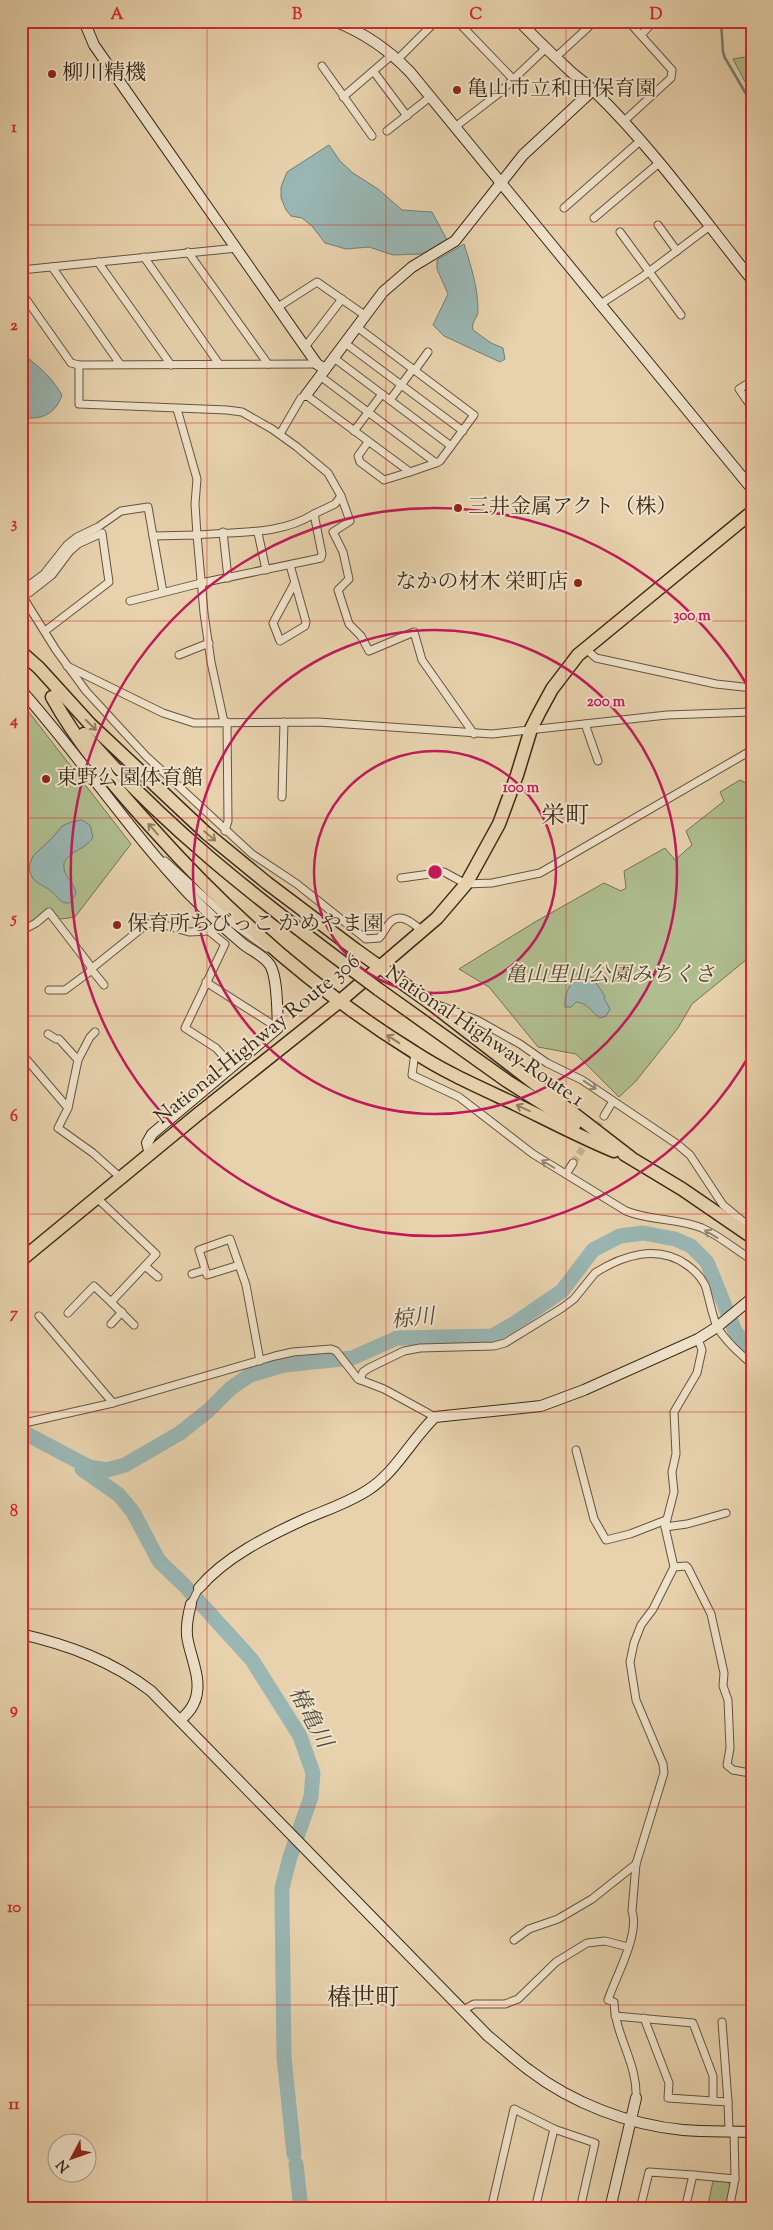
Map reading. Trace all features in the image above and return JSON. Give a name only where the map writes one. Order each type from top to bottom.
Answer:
[{"type":"highway","name":"National Highway Route 306","points":[[22,1258],[340,1001],[422,931],[466,884],[499,824],[518,775],[531,730],[552,688],[568,666],[752,512]]},
{"type":"highway","points":[[21,652],[39,668],[90,724],[178,808],[267,883],[429,1002],[630,1157]]},
{"type":"highway","name":"National Highway Route 1","points":[[21,656],[52,697],[116,768],[190,842],[242,887],[350,968],[507,1081],[682,1189],[752,1237]]},
{"type":"highway","points":[[52,697],[69,728],[135,809],[210,888],[283,956],[340,1001],[415,1053],[466,1080],[630,1157]]},
{"type":"street","points":[[84,21],[94,44],[321,370],[368,412],[436,463]]},
{"type":"street","points":[[334,21],[365,35],[395,57],[455,127],[752,490]]},
{"type":"street","points":[[343,96],[395,57],[436,21]]},
{"type":"street","points":[[457,21],[514,80]]},
{"type":"street","points":[[519,21],[546,48],[557,56],[568,69],[593,90],[623,122],[659,163],[752,280]]},
{"type":"street","points":[[557,56],[595,21]]},
{"type":"street","points":[[623,122],[671,75],[671,67],[628,21]]},
{"type":"street","points":[[641,35],[654,21]]},
{"type":"street","points":[[455,127],[514,80],[546,48]]},
{"type":"street","points":[[322,66],[372,136]]},
{"type":"street","points":[[374,72],[407,116]]},
{"type":"street","points":[[280,434],[301,398],[306,395],[321,370],[334,358],[383,292],[406,272],[455,241],[523,155],[593,90]]},
{"type":"street","points":[[387,131],[430,97]]},
{"type":"street","points":[[564,208],[640,141]]},
{"type":"street","points":[[594,218],[659,163]]},
{"type":"street","points":[[658,225],[677,251]]},
{"type":"street","points":[[599,305],[710,226]]},
{"type":"street","points":[[620,232],[645,267],[650,270],[681,316]]},
{"type":"street","points":[[21,270],[237,248]]},
{"type":"street","points":[[188,252],[268,364]]},
{"type":"street","points":[[144,258],[219,364]]},
{"type":"street","points":[[98,262],[171,365]]},
{"type":"street","points":[[52,267],[120,364]]},
{"type":"street","points":[[278,307],[318,282],[366,316]]},
{"type":"street","points":[[21,292],[25,302],[71,363],[79,365],[268,364],[321,370]]},
{"type":"street","points":[[305,347],[342,298]]},
{"type":"street","points":[[357,327],[474,415],[440,461],[384,480],[360,462],[358,456],[368,442]]},
{"type":"street","points":[[345,343],[462,431]]},
{"type":"street","points":[[390,400],[428,352]]},
{"type":"street","points":[[334,358],[451,446]]},
{"type":"street","points":[[79,365],[79,404],[242,412],[280,434],[328,473],[341,496],[350,521],[333,532],[342,552],[348,579],[338,590],[350,624],[361,636],[369,651],[414,632],[422,660],[474,734]]},
{"type":"street","points":[[752,381],[739,389],[752,408]]},
{"type":"street","points":[[354,431],[382,394]]},
{"type":"street","points":[[306,395],[410,472]]},
{"type":"street","points":[[178,409],[197,479],[195,504],[201,583],[211,662],[225,722],[228,821],[225,831]]},
{"type":"street","points":[[153,536],[223,532],[258,533],[300,523],[335,504],[341,496]]},
{"type":"street","points":[[162,592],[148,506],[121,511],[66,545],[44,574],[21,592],[67,666],[86,691],[146,756],[252,854],[297,884],[366,939],[374,940],[379,938],[388,925],[400,918],[408,919],[422,931]]},
{"type":"street","points":[[130,601],[201,583],[320,558],[322,554],[314,514]]},
{"type":"street","points":[[223,532],[228,578]]},
{"type":"street","points":[[258,533],[266,570]]},
{"type":"street","points":[[29,593],[52,575],[74,547],[102,534],[109,582],[45,631]]},
{"type":"street","points":[[290,565],[306,622],[305,626],[280,641],[273,623],[294,584]]},
{"type":"street","points":[[179,655],[209,643]]},
{"type":"street","points":[[586,649],[596,658],[716,684],[752,688]]},
{"type":"street","points":[[67,666],[163,713],[194,722],[318,722],[474,734],[531,730],[667,715],[752,712]]},
{"type":"street","points":[[21,690],[47,718],[142,840],[189,894],[218,922],[269,964],[273,972],[278,1028]]},
{"type":"street","points":[[282,798],[284,722]]},
{"type":"street","points":[[586,724],[598,761]]},
{"type":"street","points":[[401,878],[444,872],[466,884],[492,883],[540,872],[752,750]]},
{"type":"street","points":[[142,840],[235,926],[259,944],[283,956]]},
{"type":"street","points":[[21,931],[36,923],[49,912],[104,985]]},
{"type":"street","points":[[209,931],[218,922]]},
{"type":"street","points":[[49,990],[65,990],[146,924],[158,923],[189,932],[209,931],[225,944],[185,1028],[216,1048],[233,1067]]},
{"type":"street","points":[[206,982],[278,1028]]},
{"type":"street","points":[[429,1002],[478,1020],[547,1063],[582,1080],[655,1128],[690,1156],[723,1205],[752,1229]]},
{"type":"street","points":[[150,1154],[148,1143],[152,1134],[278,1028]]},
{"type":"street","points":[[94,1032],[78,1060],[68,1108],[58,1128],[93,1153],[121,1178]]},
{"type":"street","points":[[48,1034],[56,1039],[60,1039],[78,1060]]},
{"type":"street","points":[[21,1052],[68,1108]]},
{"type":"street","points":[[415,1053],[412,1075],[459,1097],[532,1154],[626,1212],[640,1217],[669,1220],[702,1228],[752,1260]]},
{"type":"street","points":[[604,1116],[613,1101]]},
{"type":"street","points":[[566,1174],[573,1163]]},
{"type":"street","points":[[97,1198],[156,1254],[111,1302]]},
{"type":"street","points":[[239,1265],[207,1275],[199,1250],[230,1239],[246,1285],[260,1361]]},
{"type":"street","points":[[357,1378],[369,1368],[404,1351],[420,1348],[494,1346],[505,1343],[539,1325],[574,1299],[599,1270],[628,1257],[650,1253],[668,1255],[680,1260],[702,1279],[713,1310],[716,1327],[752,1364]]},
{"type":"street","points":[[145,1266],[158,1277]]},
{"type":"street","points":[[192,1274],[205,1270]]},
{"type":"street","points":[[68,1313],[94,1286],[134,1325]]},
{"type":"street","points":[[21,1417],[29,1422],[113,1403],[293,1352],[320,1349],[336,1351],[357,1378],[376,1385],[435,1418],[541,1406],[584,1390],[698,1339],[752,1298]]},
{"type":"street","points":[[111,1324],[122,1312]]},
{"type":"street","points":[[39,1316],[113,1403]]},
{"type":"street","points":[[610,2209],[636,2098],[634,2071],[618,2031],[614,2002],[608,2000],[632,1938],[636,1864],[664,1777],[664,1768],[636,1700],[630,1662],[634,1642],[641,1624],[653,1609],[674,1567],[666,1523],[674,1492],[672,1472],[676,1454],[674,1412],[698,1373],[702,1350],[698,1339]]},
{"type":"street","points":[[180,1720],[193,1706],[197,1690],[197,1677],[188,1637],[187,1619],[191,1604],[199,1588],[214,1573],[270,1536],[357,1496],[378,1483],[435,1418]]},
{"type":"street","points":[[576,1450],[594,1519],[606,1540],[666,1523],[687,1524],[726,1513]]},
{"type":"street","points":[[674,1567],[686,1566],[688,1568],[711,1614],[724,1673],[723,1686],[728,1700],[730,1748],[727,1765],[733,1770],[750,1773]]},
{"type":"street","points":[[21,1634],[80,1650],[105,1661],[130,1675],[150,1691],[462,2010],[488,2036],[528,2070],[554,2087],[581,2101],[630,2121],[683,2130],[752,2132]]},
{"type":"street","points":[[514,1940],[529,1929],[558,1919],[592,1899],[636,1864]]},
{"type":"street","points":[[462,2010],[474,2004],[505,2004],[518,1999],[556,1962],[587,1944],[605,1941],[628,1947]]},
{"type":"street","points":[[615,2016],[693,2023],[713,2076],[713,2101]]},
{"type":"street","points":[[644,2018],[669,2084],[668,2098],[728,2102]]},
{"type":"street","points":[[722,2022],[735,2179],[729,2209]]},
{"type":"street","points":[[491,2209],[514,2109],[554,2129],[595,2143],[580,2209]]},
{"type":"street","points":[[536,2209],[554,2129]]},
{"type":"street","points":[[640,2209],[649,2172],[735,2179]]},
{"type":"street","points":[[685,2209],[693,2175]]},
{"type":"green space","points":[[752,56],[752,95],[733,59]]},
{"type":"green space","points":[[21,702],[131,844],[75,917],[61,919],[47,917],[21,928]]},
{"type":"green space","name":"亀山里山公園みちくさ","points":[[740,780],[752,786],[752,955],[692,1004],[678,1028],[636,1081],[619,1097],[576,1054],[538,1047],[489,987],[459,969],[535,922],[604,883],[621,891],[626,888],[624,871],[665,848],[675,860],[692,845],[686,831],[724,801],[720,792]]},
{"type":"green space","points":[[713,2181],[728,2182],[730,2185],[725,2209],[707,2209]]},
{"type":"water","points":[[329,145],[340,161],[353,173],[378,189],[402,210],[432,212],[447,240],[422,254],[393,255],[369,247],[346,249],[325,243],[312,226],[302,218],[291,216],[281,198],[281,187],[287,172]]},
{"type":"water","points":[[464,244],[477,294],[478,311],[473,324],[473,330],[491,343],[503,348],[505,359],[500,362],[444,336],[433,325],[448,294],[437,269],[437,260]]},
{"type":"water","points":[[21,352],[48,376],[62,395],[57,406],[44,416],[27,418],[21,411]]},
{"type":"water","points":[[82,820],[90,825],[93,837],[86,845],[70,855],[64,863],[65,872],[76,894],[70,903],[66,903],[34,879],[29,866],[33,856],[62,826]]},
{"type":"water","points":[[581,971],[582,978],[592,977],[605,996],[604,998],[610,1009],[606,1016],[600,1018],[586,1006],[576,1002],[571,1007],[565,1007],[567,992],[575,978],[573,976]]},
{"type":"waterway","points":[[721,21],[725,58],[752,104]]},
{"type":"waterway","name":"椋川","points":[[21,1431],[89,1467],[107,1470],[125,1465],[180,1433],[209,1410],[231,1388],[250,1375],[284,1365],[352,1358],[397,1338],[492,1336],[515,1323],[562,1291],[593,1250],[620,1236],[643,1233],[675,1239],[691,1246],[707,1262],[735,1331],[752,1353]]},
{"type":"waterway","name":"椿亀川","points":[[82,1469],[119,1495],[133,1512],[159,1561],[184,1585],[252,1660],[300,1736],[313,1773],[311,1797],[290,1857],[282,1888],[284,2057],[294,2154]]},
{"type":"waterway","name":"椿亀川","points":[[296,2164],[301,2209]]},
{"type":"tunnel","points":[[573,1163],[604,1116]]},
{"type":"place","name":"柳川精機","points":[[52,74]]},
{"type":"place","name":"亀山市立和田保育園","points":[[457,90]]},
{"type":"place","name":"三井金属アクト（株）","points":[[458,508]]},
{"type":"place","name":"なかの材木 栄町店","points":[[578,583]]},
{"type":"place","name":"東野公園体育館","points":[[46,779]]},
{"type":"place","name":"保育所ちびっこ かめやま園","points":[[117,925]]},
{"type":"district","name":"栄町","points":[[565,817]]},
{"type":"district","name":"椿世町","points":[[363,1999]]}]
